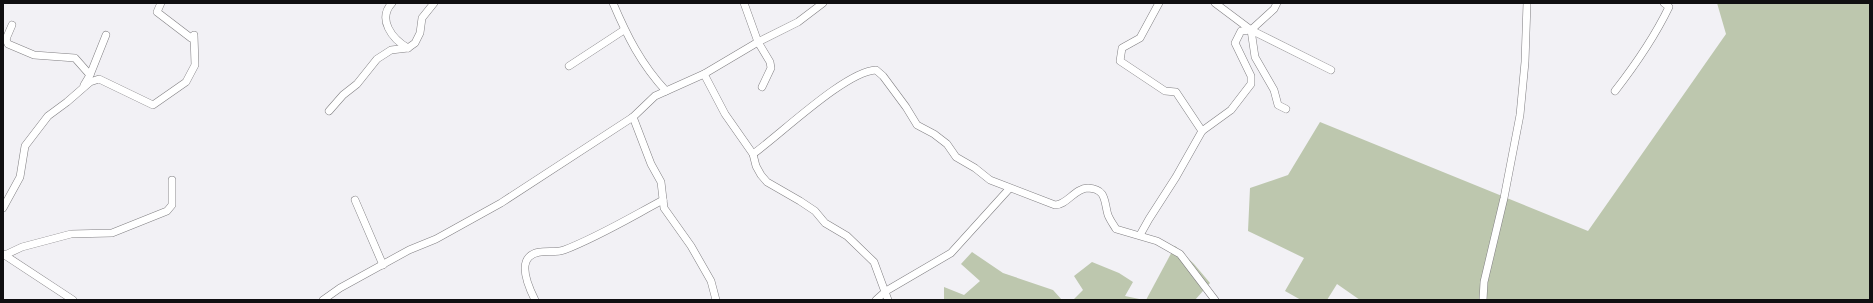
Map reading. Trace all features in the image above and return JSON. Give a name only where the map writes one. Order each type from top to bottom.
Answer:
[{"type":"street","points":[[3,208],[20,176],[25,146],[48,116],[90,82],[99,79],[153,105],[186,82],[196,66],[194,35],[191,38],[157,12],[161,3]]},
{"type":"street","points":[[392,3],[387,8],[386,21],[388,28],[401,44],[408,48]]},
{"type":"street","points":[[329,111],[343,95],[357,84],[377,59],[391,50],[408,48],[414,43],[420,33],[422,18],[434,3]]},
{"type":"street","points":[[613,3],[634,50],[655,80],[666,91]]},
{"type":"street","points":[[744,3],[758,42],[772,68],[762,87]]},
{"type":"street","points":[[323,300],[340,288],[409,250],[436,239],[464,222],[501,203],[633,117],[655,96],[704,74],[758,42],[798,22],[823,3]]},
{"type":"street","points":[[1159,3],[1140,38],[1122,48],[1120,60],[1165,91],[1176,92],[1202,131]]},
{"type":"street","points":[[1214,3],[1250,30],[1331,70]]},
{"type":"street","points":[[1140,235],[1148,219],[1176,177],[1202,131],[1231,110],[1251,84],[1251,76],[1235,43],[1241,31],[1250,30],[1274,9],[1278,3]]},
{"type":"street","points":[[1484,300],[1484,282],[1504,198],[1520,116],[1525,62],[1527,3]]},
{"type":"street","points":[[1614,91],[1640,59],[1655,36],[1669,8],[1664,3]]},
{"type":"street","points":[[12,25],[6,39],[8,44],[34,55],[75,58],[90,75]]},
{"type":"street","points":[[570,66],[624,30]]},
{"type":"street","points":[[1250,30],[1255,57],[1274,90],[1278,105],[1286,109]]},
{"type":"street","points":[[82,89],[90,75],[106,35]]},
{"type":"street","points":[[753,154],[841,85],[860,73],[876,70],[883,76],[906,107],[917,125],[934,134],[947,144],[956,157],[975,168],[990,180],[1009,189],[1040,198],[1055,205],[1061,204],[1084,188],[1094,189],[1100,192],[1106,202],[1108,215],[1116,229],[1157,241],[1180,254],[1215,300]]},
{"type":"street","points":[[704,74],[725,114],[753,154],[756,166],[767,182],[800,201],[815,212],[825,223],[847,236],[874,262],[886,291],[888,300]]},
{"type":"street","points":[[633,117],[651,164],[661,182],[664,208],[690,246],[711,281],[716,300]]},
{"type":"street","points":[[4,254],[22,247],[71,234],[112,232],[167,211],[172,205],[172,180]]},
{"type":"street","points":[[876,300],[886,291],[950,253],[1009,189]]},
{"type":"street","points":[[355,200],[382,265]]},
{"type":"street","points":[[535,300],[527,282],[525,264],[529,257],[539,252],[562,251],[663,200]]},
{"type":"street","points":[[4,254],[73,300]]},
{"type":"green space","points":[[1717,3],[1870,3],[1870,300],[1360,300],[1337,284],[1327,300],[1301,300],[1285,291],[1304,258],[1248,231],[1250,188],[1288,175],[1320,122],[1588,231],[1726,34]]},
{"type":"green space","points":[[1175,246],[1194,264],[1210,283],[1195,300],[1146,300]]},
{"type":"green space","points":[[972,252],[1003,273],[1053,290],[1062,300],[944,300],[944,287],[964,295],[980,281],[961,264]]},
{"type":"green space","points":[[1092,262],[1119,273],[1133,282],[1125,296],[1144,300],[1073,300],[1083,290],[1074,276]]}]
